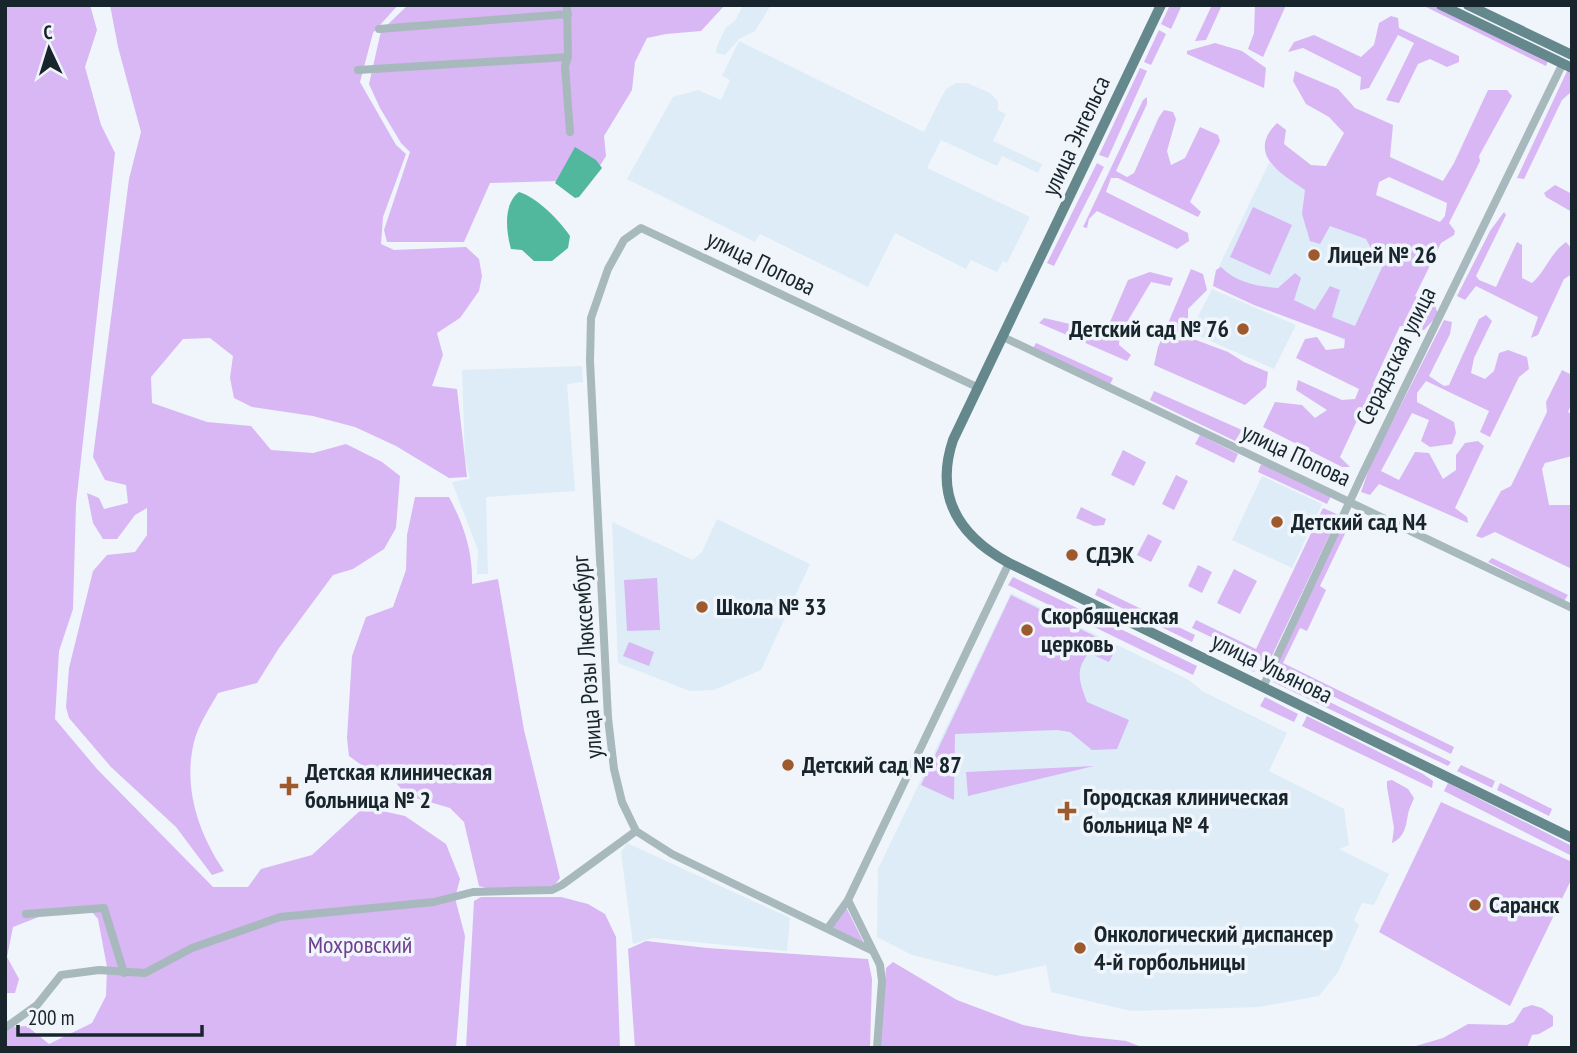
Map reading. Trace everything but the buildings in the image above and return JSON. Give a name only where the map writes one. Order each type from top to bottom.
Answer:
[{"type":"main road","name":"улица Энгельса","points":[[1003,338],[1161,5]]},
{"type":"main road","points":[[1441,5],[1567,66]]},
{"type":"main road","points":[[1468,5],[1570,51]]},
{"type":"main road","name":"Серадзская улица","points":[[1567,66],[1570,51]]},
{"type":"main road","points":[[979,388],[1003,338]]},
{"type":"main road","name":"улица Ульянова","points":[[979,388],[953,440],[947,467],[948,494],[961,525],[973,539],[1009,563],[1572,838]]},
{"type":"street","points":[[379,29],[567,10],[568,57],[565,66],[570,132]]},
{"type":"street","points":[[358,71],[568,57]]},
{"type":"street","name":"Серадзская улица","points":[[1263,687],[1350,502],[1567,66]]},
{"type":"street","name":"улица Попова","points":[[641,228],[979,388]]},
{"type":"street","name":"улица Розы Люксембург","points":[[635,831],[622,802],[614,769],[608,718],[589,329],[608,269],[624,240],[641,228]]},
{"type":"street","name":"улица Попова","points":[[1003,338],[1572,608]]},
{"type":"street","points":[[828,928],[848,900],[1009,563]]},
{"type":"street","points":[[5,1028],[37,1005],[61,975],[99,970],[145,973],[192,948],[280,917],[434,902],[473,892],[552,890],[635,831],[672,854],[873,951]]},
{"type":"street","points":[[848,900],[880,965],[882,981],[877,1048]]},
{"type":"street","points":[[26,914],[104,908],[124,973]]},
{"type":"shaded area","points":[[743,5],[771,5],[755,31],[739,39],[725,55],[716,53],[726,27],[735,21]]},
{"type":"shaded area","points":[[739,41],[924,132],[947,88],[956,83],[967,83],[990,93],[998,101],[998,110],[1006,114],[993,141],[1042,164],[1038,173],[1002,156],[997,166],[941,140],[927,168],[1030,217],[1007,263],[1003,261],[997,272],[971,260],[966,269],[895,233],[868,287],[760,234],[755,242],[627,179],[673,97],[698,90],[721,100],[730,80],[722,76]]},
{"type":"shaded area","points":[[575,147],[596,160],[602,168],[579,197],[575,198],[555,183]]},
{"type":"shaded area","name":"Лицей № 26","points":[[1269,163],[1413,232],[1358,347],[1214,277]]},
{"type":"shaded area","points":[[519,192],[548,210],[570,236],[568,248],[552,261],[534,261],[522,250],[511,249],[507,226],[508,211],[510,203]]},
{"type":"shaded area","name":"Детский сад № 76","points":[[1212,289],[1296,325],[1274,369],[1190,332]]},
{"type":"shaded area","points":[[582,366],[583,382],[567,384],[575,491],[486,497],[488,574],[477,574],[478,550],[452,482],[470,479],[465,458],[462,370]]},
{"type":"shaded area","name":"Детский сад N4","points":[[1262,476],[1322,504],[1292,568],[1232,540]]},
{"type":"shaded area","name":"Школа № 33","points":[[717,519],[810,564],[761,670],[714,690],[690,691],[618,663],[612,522],[693,560],[702,552]]},
{"type":"shaded area","name":"Городская клиническая больница № 4","points":[[1011,593],[1189,680],[1202,691],[1287,733],[1269,771],[1344,809],[1349,845],[1339,849],[1389,874],[1374,905],[1362,903],[1354,920],[1359,925],[1338,972],[1319,996],[1259,1007],[1131,1011],[1051,992],[1046,965],[996,976],[912,955],[877,937],[878,869]]},
{"type":"shaded area","points":[[627,843],[790,918],[787,951],[652,938],[633,944],[621,852]]},
{"type":"green space","name":"Мохровский","points":[[5,5],[90,5],[97,30],[85,67],[101,125],[115,153],[76,504],[73,609],[59,651],[55,719],[97,769],[213,887],[248,887],[261,869],[312,855],[364,807],[405,816],[446,844],[460,879],[455,898],[465,936],[456,1048],[5,1048],[5,1033],[13,1027],[27,1026],[49,1044],[92,1023],[106,996],[107,967],[98,919],[92,912],[41,916],[13,927],[7,957],[19,979],[15,993],[5,993]]},
{"type":"green space","points":[[110,5],[398,5],[373,33],[360,82],[396,145],[406,154],[383,217],[381,244],[394,250],[466,247],[479,259],[482,276],[479,291],[460,318],[437,333],[443,355],[432,386],[457,389],[467,477],[449,478],[396,446],[355,427],[313,416],[252,407],[234,398],[230,378],[233,356],[210,338],[183,339],[151,377],[152,403],[207,422],[251,426],[271,450],[313,453],[346,444],[382,462],[400,476],[396,528],[384,549],[353,569],[333,575],[279,648],[257,683],[218,693],[201,723],[194,742],[190,776],[200,825],[224,871],[212,875],[176,827],[111,767],[69,718],[66,707],[69,668],[93,571],[107,555],[135,552],[147,535],[147,508],[135,515],[117,539],[103,539],[93,523],[87,493],[99,498],[104,509],[128,503],[126,485],[105,480],[93,457],[129,179],[141,132],[118,47]]},
{"type":"green space","points":[[408,5],[725,5],[701,31],[647,38],[635,62],[632,90],[604,136],[606,156],[591,180],[490,183],[464,242],[387,242],[384,230],[410,152],[401,143],[369,84],[381,31]]},
{"type":"green space","points":[[1170,5],[1182,5],[1171,29],[1161,24]]},
{"type":"green space","points":[[1212,5],[1222,5],[1206,40],[1195,41]]},
{"type":"green space","points":[[1255,5],[1286,5],[1263,57],[1248,49],[1254,33]]},
{"type":"green space","points":[[1422,5],[1436,5],[1548,61],[1546,66]]},
{"type":"green space","points":[[1391,16],[1398,18],[1399,28],[1459,56],[1459,62],[1447,67],[1430,59],[1418,64],[1399,103],[1386,100],[1414,43],[1398,35],[1369,88],[1360,90],[1361,77],[1303,48],[1288,52],[1294,42],[1314,35],[1361,57],[1374,45],[1379,23]]},
{"type":"green space","points":[[1159,30],[1166,34],[1151,65],[1144,62]]},
{"type":"green space","points":[[1215,43],[1242,51],[1266,68],[1264,88],[1187,54],[1187,51]]},
{"type":"green space","points":[[1140,68],[1147,71],[1108,158],[1099,155]]},
{"type":"green space","points":[[1568,69],[1572,71],[1572,91],[1562,100],[1524,179],[1517,178]]},
{"type":"green space","points":[[1295,71],[1338,89],[1355,108],[1393,125],[1390,157],[1443,181],[1488,90],[1507,90],[1512,96],[1479,156],[1480,161],[1449,223],[1455,231],[1454,235],[1441,243],[1415,296],[1435,305],[1438,315],[1424,330],[1400,326],[1373,384],[1379,394],[1367,399],[1340,457],[1350,467],[1342,467],[1263,427],[1275,402],[1302,405],[1315,418],[1327,410],[1296,390],[1298,380],[1342,400],[1355,399],[1359,389],[1296,358],[1305,339],[1317,337],[1326,350],[1344,348],[1345,339],[1254,305],[1213,286],[1216,270],[1221,267],[1247,283],[1278,288],[1295,273],[1301,278],[1294,300],[1315,310],[1330,286],[1340,290],[1332,317],[1355,326],[1385,261],[1372,250],[1366,239],[1330,226],[1320,244],[1310,241],[1302,214],[1305,190],[1270,162],[1265,144],[1268,134],[1277,123],[1286,130],[1284,144],[1311,165],[1326,166],[1344,133],[1329,117],[1306,104],[1293,81]],"holes":[[[1389,177],[1447,203],[1445,216],[1440,222],[1376,195],[1379,182]]]},
{"type":"green space","points":[[1147,97],[1147,104],[1116,171],[1127,177],[1134,173],[1164,110],[1173,112],[1176,119],[1167,151],[1171,165],[1185,158],[1200,127],[1218,135],[1220,141],[1190,202],[1201,212],[1198,217],[1118,178],[1111,178],[1106,192],[1188,233],[1189,241],[1177,249],[1097,211],[1089,219],[1087,228],[1083,227],[1143,100]]},
{"type":"green space","points":[[1097,163],[1104,167],[1054,266],[1047,263]]},
{"type":"green space","points":[[1555,185],[1572,194],[1572,212],[1546,197],[1544,193]]},
{"type":"green space","points":[[1253,207],[1292,225],[1270,275],[1230,257]]},
{"type":"green space","points":[[1504,212],[1506,215],[1476,276],[1479,280],[1496,287],[1517,242],[1522,245],[1522,278],[1532,283],[1561,246],[1566,242],[1572,249],[1572,274],[1564,279],[1538,335],[1531,338],[1538,317],[1476,286],[1465,300],[1457,296],[1490,231]]},
{"type":"green space","points":[[1191,269],[1203,274],[1207,290],[1188,309],[1188,337],[1228,352],[1268,372],[1266,387],[1245,405],[1154,365],[1158,347]]},
{"type":"green space","points":[[1150,272],[1173,278],[1170,286],[1151,282],[1120,334],[1119,345],[1131,355],[1127,361],[1039,323],[1044,318],[1083,327],[1110,322],[1128,280]]},
{"type":"green space","points":[[1486,315],[1492,321],[1474,358],[1471,373],[1485,379],[1494,371],[1499,353],[1508,350],[1527,357],[1529,369],[1519,377],[1490,437],[1480,432],[1489,411],[1426,381],[1417,393],[1417,402],[1454,422],[1456,433],[1452,444],[1430,447],[1421,441],[1429,420],[1412,413],[1381,471],[1399,480],[1415,452],[1429,453],[1443,479],[1456,470],[1456,455],[1465,443],[1478,441],[1484,446],[1455,508],[1467,517],[1468,523],[1379,484],[1370,495],[1361,492],[1370,466],[1444,320],[1452,322],[1450,334],[1429,376],[1444,386],[1449,385],[1479,319]]},
{"type":"green space","points":[[1036,343],[1113,378],[1110,385],[1033,348]]},
{"type":"green space","points":[[1562,370],[1572,375],[1572,402],[1568,412],[1572,415],[1572,456],[1545,463],[1542,469],[1549,505],[1572,505],[1572,569],[1495,532],[1482,538],[1476,536],[1501,491],[1511,486],[1547,412],[1546,402]]},
{"type":"green space","points":[[1154,391],[1242,430],[1235,441],[1150,400]]},
{"type":"green space","points":[[1200,435],[1238,454],[1234,463],[1195,444]]},
{"type":"green space","points":[[1123,450],[1146,462],[1134,486],[1111,475]]},
{"type":"green space","points":[[1261,464],[1331,496],[1327,504],[1258,472]]},
{"type":"green space","points":[[1176,475],[1188,481],[1174,510],[1162,504]]},
{"type":"green space","points":[[415,497],[449,497],[466,539],[472,584],[498,579],[524,730],[560,878],[553,887],[479,886],[464,822],[450,808],[406,795],[393,779],[375,775],[349,756],[347,738],[352,656],[366,617],[393,607],[406,570],[407,535]]},
{"type":"green space","points":[[1081,507],[1106,519],[1104,525],[1094,526],[1076,518]]},
{"type":"green space","points":[[1323,508],[1339,515],[1268,664],[1192,628],[1196,620],[1256,649]]},
{"type":"green space","points":[[1346,514],[1353,517],[1320,586],[1326,590],[1307,631],[1300,628],[1283,663],[1454,747],[1451,754],[1275,668]]},
{"type":"green space","points":[[1148,534],[1162,541],[1151,562],[1137,555]]},
{"type":"green space","points":[[1492,558],[1568,595],[1564,601],[1488,562]]},
{"type":"green space","points":[[1198,565],[1212,572],[1202,593],[1188,586]]},
{"type":"green space","points":[[1234,569],[1257,581],[1240,614],[1217,603]]},
{"type":"green space","points":[[1013,577],[1197,666],[1193,675],[1008,585]]},
{"type":"green space","points":[[657,578],[660,630],[627,631],[624,580]]},
{"type":"green space","points":[[1098,588],[1195,635],[1192,642],[1095,595]]},
{"type":"green space","points":[[1011,595],[1117,647],[1109,662],[1089,653],[1081,665],[1081,683],[1087,702],[1129,720],[1117,749],[1092,750],[1070,732],[1057,730],[955,734],[954,800],[921,785]]},
{"type":"green space","points":[[629,642],[654,652],[649,666],[623,656]]},
{"type":"green space","points":[[1215,646],[1257,666],[1254,672],[1213,651]]},
{"type":"green space","points":[[1277,676],[1451,762],[1448,766],[1273,682]]},
{"type":"green space","points":[[1265,697],[1298,714],[1294,722],[1260,706]]},
{"type":"green space","points":[[1307,716],[1423,774],[1433,781],[1432,788],[1302,726]]},
{"type":"green space","points":[[1461,765],[1495,781],[1492,788],[1457,771]]},
{"type":"green space","points":[[1094,766],[968,796],[966,772]]},
{"type":"green space","points":[[1392,780],[1408,789],[1414,798],[1404,831],[1400,838],[1392,843],[1394,828],[1387,781]]},
{"type":"green space","points":[[1448,783],[1572,846],[1572,856],[1444,791]]},
{"type":"green space","points":[[1500,783],[1552,809],[1549,816],[1497,790]]},
{"type":"green space","name":"Саранск","points":[[1441,802],[1572,862],[1572,878],[1510,1006],[1379,932]]},
{"type":"green space","points":[[481,897],[561,897],[588,904],[605,914],[616,937],[620,1048],[466,1048],[474,901]]},
{"type":"green space","points":[[846,907],[864,943],[832,927]]},
{"type":"green space","points":[[646,941],[868,959],[872,979],[870,1048],[635,1048],[628,949]]},
{"type":"green space","points":[[893,962],[957,1000],[1023,1025],[1126,1041],[1144,1048],[880,1048],[886,968]]},
{"type":"green space","points":[[1532,1005],[1553,1016],[1553,1026],[1532,1035],[1527,1048],[1409,1048],[1443,1038],[1468,1024],[1507,1025],[1514,1022],[1523,1008]]},
{"type":"place","name":"Лицей № 26","points":[[1314,255]]},
{"type":"place","name":"Детский сад № 76","points":[[1243,329]]},
{"type":"place","name":"Детский сад N4","points":[[1277,522]]},
{"type":"place","name":"СДЭК","points":[[1072,555]]},
{"type":"place","name":"Школа № 33","points":[[702,607]]},
{"type":"place","name":"Скорбященская церковь","points":[[1027,630]]},
{"type":"place","name":"Детский сад № 87","points":[[788,765]]},
{"type":"place","name":"Детская клиническая больница № 2","points":[[289,786]]},
{"type":"place","name":"Городская клиническая больница № 4","points":[[1067,811]]},
{"type":"place","name":"Саранск","points":[[1475,905]]},
{"type":"place","name":"Онкологический диспансер 4-й горбольницы","points":[[1080,948]]}]
